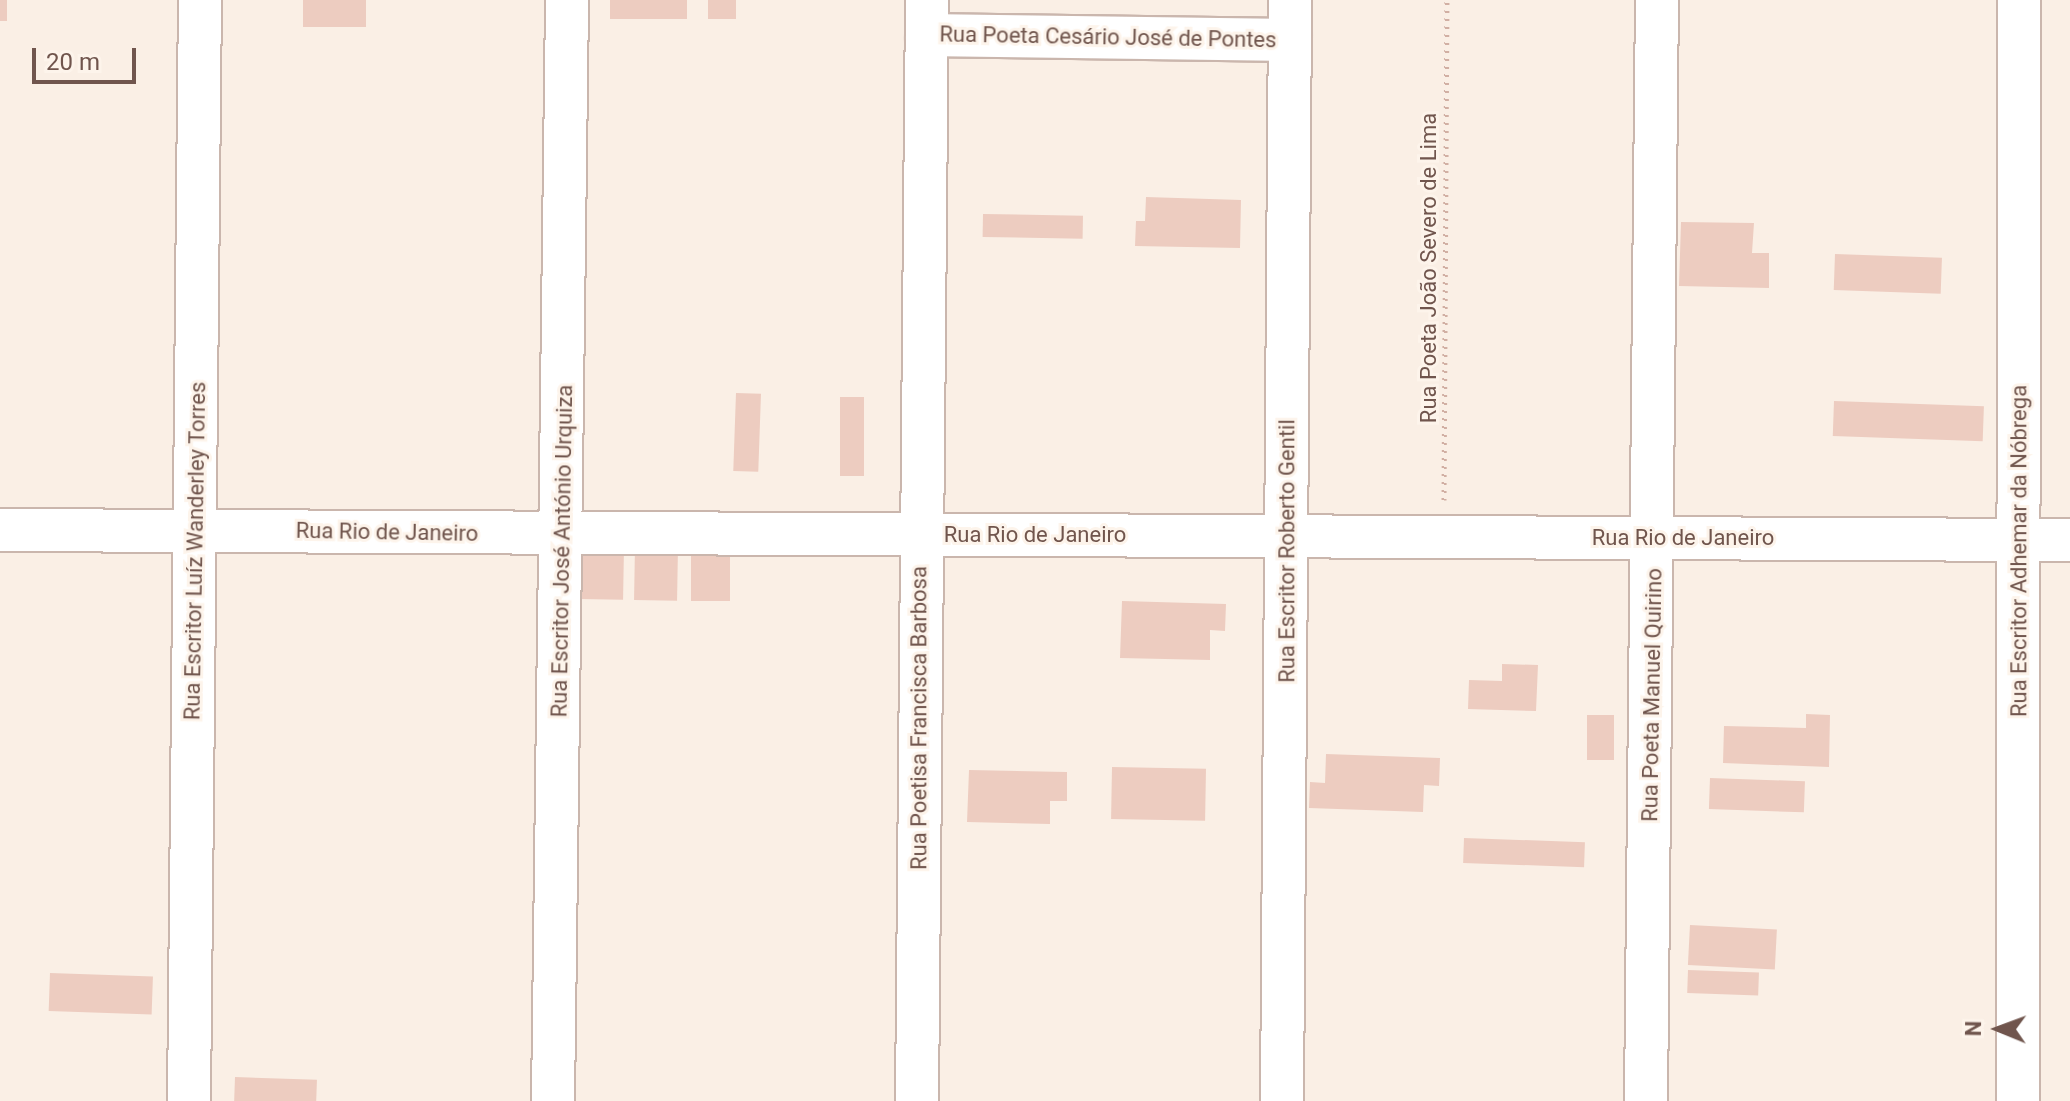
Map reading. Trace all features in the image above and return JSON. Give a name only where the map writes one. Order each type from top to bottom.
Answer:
[{"type":"street","name":"Rua Escritor Luíz Wanderley Torres","points":[[189,1101],[200,0]]},
{"type":"street","name":"Rua Escritor José António Urquiza","points":[[553,1101],[563,534],[567,0]]},
{"type":"street","name":"Rua Poeta Manuel Quirino","points":[[1646,1101],[1657,0]]},
{"type":"street","name":"Rua Escritor Adhemar da Nóbrega","points":[[2018,1101],[2019,0]]},
{"type":"street","name":"Rua Poeta Cesário José de Pontes","points":[[927,17],[1290,20]]},
{"type":"street","name":"Rua Poetisa Francisca Barbosa","points":[[917,1101],[927,17]]},
{"type":"street","name":"Rua Escritor Roberto Gentil","points":[[1282,1101],[1290,20]]},
{"type":"street","name":"Rua Rio de Janeiro","points":[[0,530],[2070,540]]},
{"type":"path","name":"Rua Poeta João Severo de Lima","points":[[1443,537],[1447,0]]},
{"type":"building","points":[[0,0],[7,0],[7,21],[0,21]]},
{"type":"building","points":[[303,0],[366,0],[366,27],[303,27]]},
{"type":"building","points":[[610,0],[687,0],[687,19],[610,19]]},
{"type":"building","points":[[708,0],[736,0],[736,19],[708,19]]},
{"type":"building","points":[[1146,197],[1241,200],[1240,248],[1135,246],[1136,221],[1145,221]]},
{"type":"building","points":[[983,214],[1083,216],[1083,239],[983,237]]},
{"type":"building","points":[[1681,222],[1754,223],[1752,253],[1769,253],[1769,288],[1679,286]]},
{"type":"building","points":[[1835,254],[1942,258],[1941,294],[1834,290]]},
{"type":"building","points":[[736,393],[761,394],[758,472],[733,471]]},
{"type":"building","points":[[840,397],[864,397],[864,476],[840,476]]},
{"type":"building","points":[[1834,401],[1984,406],[1983,441],[1833,436]]},
{"type":"building","points":[[580,546],[624,547],[623,600],[579,599]]},
{"type":"building","points":[[635,546],[678,547],[677,601],[634,600]]},
{"type":"building","points":[[691,548],[730,548],[730,601],[691,601]]},
{"type":"building","points":[[1122,601],[1226,604],[1225,631],[1210,630],[1210,660],[1120,658]]},
{"type":"building","points":[[1502,664],[1538,665],[1536,711],[1468,709],[1469,680],[1502,681]]},
{"type":"building","points":[[1806,714],[1830,715],[1829,767],[1723,763],[1724,726],[1806,728]]},
{"type":"building","points":[[1587,715],[1614,715],[1614,760],[1587,760]]},
{"type":"building","points":[[1326,754],[1440,758],[1439,786],[1424,785],[1423,812],[1309,808],[1310,782],[1325,783]]},
{"type":"building","points":[[1112,767],[1206,769],[1205,821],[1111,819]]},
{"type":"building","points":[[969,770],[1067,772],[1067,801],[1050,801],[1050,824],[967,822]]},
{"type":"building","points":[[1710,778],[1805,781],[1804,812],[1709,809]]},
{"type":"building","points":[[1464,838],[1585,842],[1584,867],[1463,863]]},
{"type":"building","points":[[1690,925],[1777,930],[1775,969],[1688,965]]},
{"type":"building","points":[[1688,970],[1759,972],[1758,995],[1687,993]]},
{"type":"building","points":[[50,973],[153,977],[152,1015],[49,1011]]},
{"type":"building","points":[[235,1077],[317,1080],[316,1101],[234,1101]]}]
